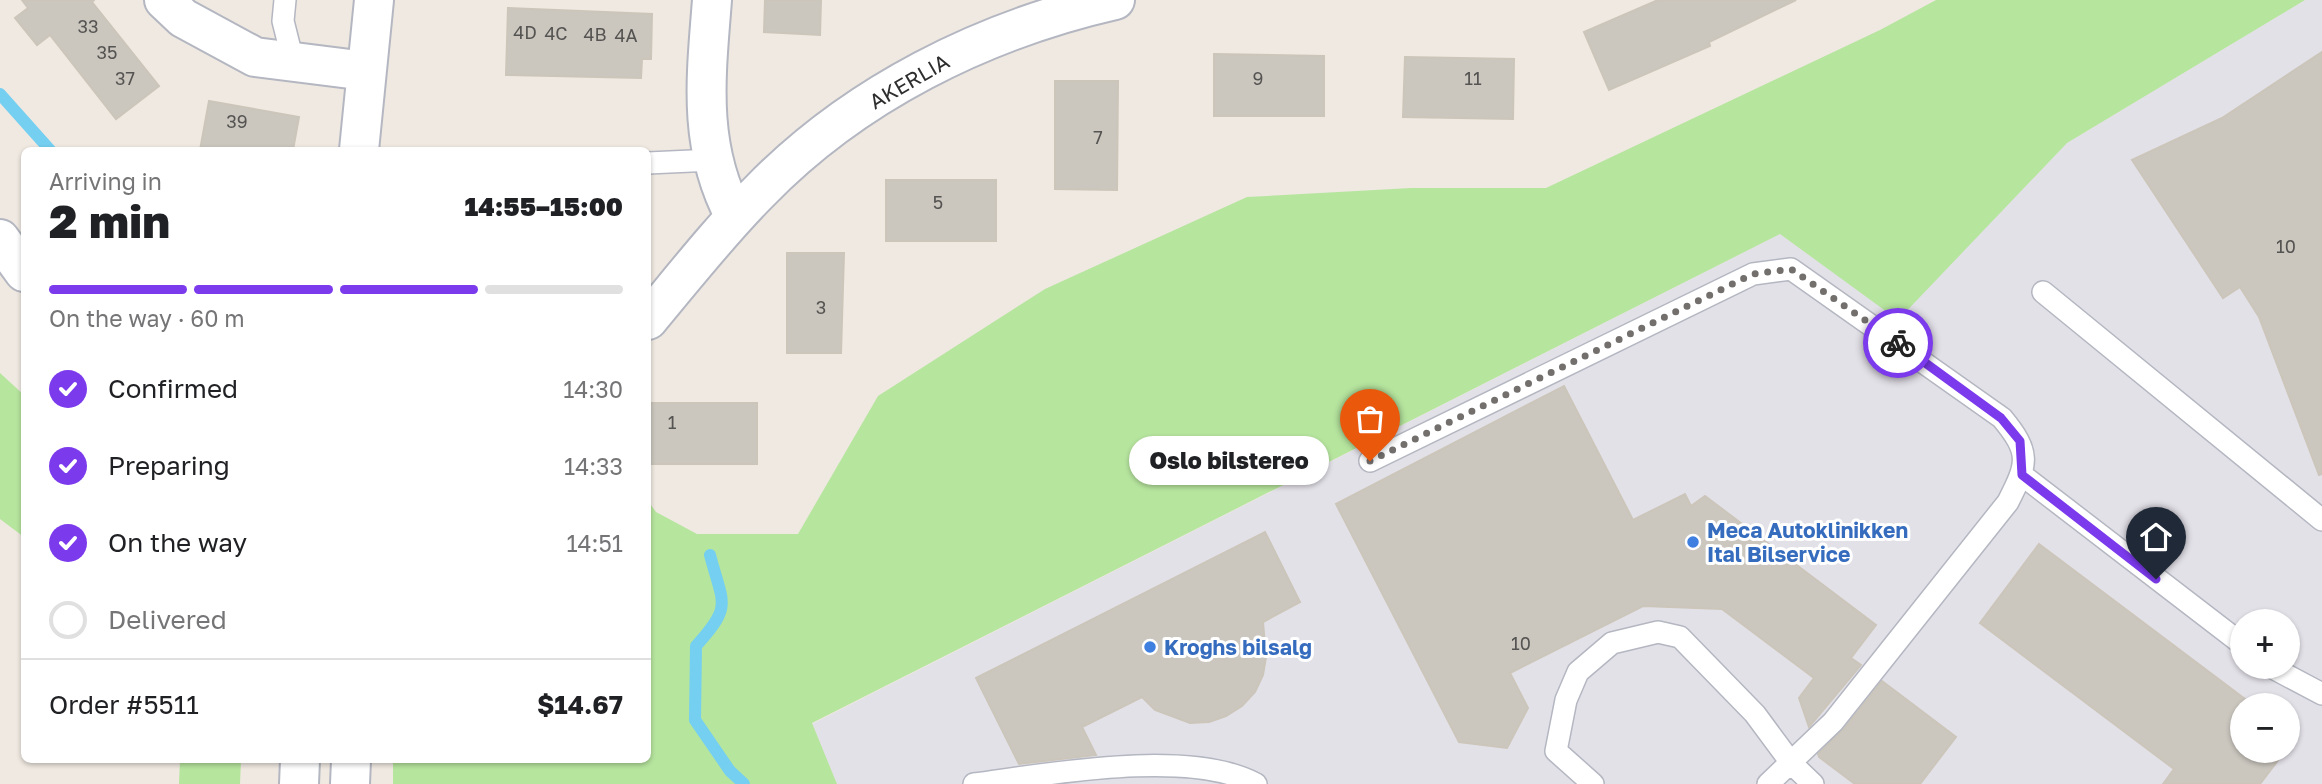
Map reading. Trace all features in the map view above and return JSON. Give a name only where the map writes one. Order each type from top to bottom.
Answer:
[{"type":"street","points":[[164,0],[183,18],[256,57],[366,71]]},
{"type":"street","points":[[359,147],[374,0]]},
{"type":"street","points":[[712,0],[705,109],[713,160],[722,193],[735,217]]},
{"type":"street","name":"AKERLIA","points":[[651,316],[735,217],[788,164],[834,127],[917,74],[1016,28],[1068,11],[1115,0]]},
{"type":"street","points":[[0,239],[21,268]]},
{"type":"street","points":[[299,784],[300,763]]},
{"type":"street","points":[[350,784],[351,763]]},
{"type":"lane","points":[[285,0],[283,21],[293,61]]},
{"type":"lane","points":[[651,163],[713,160]]},
{"type":"lane","points":[[1370,461],[1753,274],[1791,269],[2001,418],[2020,441],[2022,475],[2008,502],[1833,722],[1768,784]]},
{"type":"lane","points":[[2043,292],[2322,520]]},
{"type":"lane","points":[[2022,475],[2230,635]]},
{"type":"lane","points":[[1593,784],[1556,751],[1566,699],[1578,672],[1612,643],[1658,632],[1680,638],[1755,714],[1792,764],[1813,784]]},
{"type":"lane","points":[[2294,679],[2322,694]]},
{"type":"lane","points":[[974,784],[1147,764],[1243,777],[1256,784]]},
{"type":"shaded area","points":[[2305,0],[2322,0],[2322,784],[837,784],[812,724],[1780,234],[1898,319],[2067,143]]},
{"type":"green space","points":[[1936,0],[2305,0],[2067,143],[1898,320],[1780,234],[812,723],[837,784],[393,784],[393,763],[651,763],[651,505],[656,512],[697,534],[798,534],[878,396],[1045,289],[1247,197],[1411,188],[1546,188],[1880,30]]},
{"type":"green space","points":[[0,373],[21,392],[21,535],[0,519]]},
{"type":"green space","points":[[180,763],[241,763],[240,784],[179,784]]},
{"type":"building","points":[[22,0],[94,0],[92,2],[159,86],[116,119],[50,35],[37,45],[15,18],[28,8]]},
{"type":"building","points":[[765,0],[821,0],[820,35],[764,32]]},
{"type":"building","points":[[1658,0],[1796,0],[1709,42],[1710,46],[1609,90],[1584,32]]},
{"type":"building","points":[[508,8],[652,14],[651,59],[642,59],[641,78],[506,75]]},
{"type":"building","points":[[2322,52],[2322,474],[2319,475],[2259,317],[2240,287],[2223,298],[2132,160],[2222,118]]},
{"type":"building","points":[[1214,54],[1324,56],[1324,116],[1214,116]]},
{"type":"building","points":[[1405,57],[1514,59],[1513,119],[1403,117]]},
{"type":"building","points":[[1055,81],[1118,81],[1117,190],[1055,189]]},
{"type":"building","points":[[209,101],[299,117],[294,147],[201,147]]},
{"type":"building","points":[[886,180],[996,180],[996,241],[886,241]]},
{"type":"building","points":[[787,253],[844,253],[841,353],[787,353]]},
{"type":"building","points":[[1564,386],[1633,520],[1685,494],[1691,506],[1705,496],[1876,625],[1851,658],[1861,665],[1809,727],[1799,698],[1814,678],[1722,609],[1643,606],[1510,673],[1528,708],[1507,748],[1459,742],[1336,504]]},
{"type":"building","points":[[651,403],[757,403],[757,464],[651,464]]},
{"type":"building","name":"Kroghs bilsalg","points":[[1265,532],[1300,602],[1263,622],[1266,657],[1263,675],[1255,692],[1242,706],[1209,722],[1190,723],[1155,710],[1142,697],[1082,727],[1096,755],[1019,764],[976,678]]},
{"type":"building","points":[[2039,544],[2237,693],[2230,693],[2230,763],[2276,763],[2260,784],[2163,784],[2174,769],[1980,623]]},
{"type":"building","points":[[1882,681],[1956,737],[1920,784],[1855,784],[1819,757],[1818,754],[1843,730]]},
{"type":"waterway","points":[[0,94],[47,147]]},
{"type":"waterway","points":[[710,555],[722,604],[716,622],[696,646],[695,720],[730,771],[744,784]]},
{"type":"way so far","points":[[1370,461],[1753,274],[1791,269],[1841,301],[1898,343]]},
{"type":"place","name":"Oslo bilstereo","points":[[1370,461]]},
{"type":"place","name":"Meca Autoklinikken Ital Bilservice","points":[[1693,542]]},
{"type":"place","name":"Kroghs bilsalg","points":[[1150,647]]},
{"type":"route","points":[[1898,343],[2001,418],[2020,441],[2024,462],[2022,475],[2156,579]]}]
